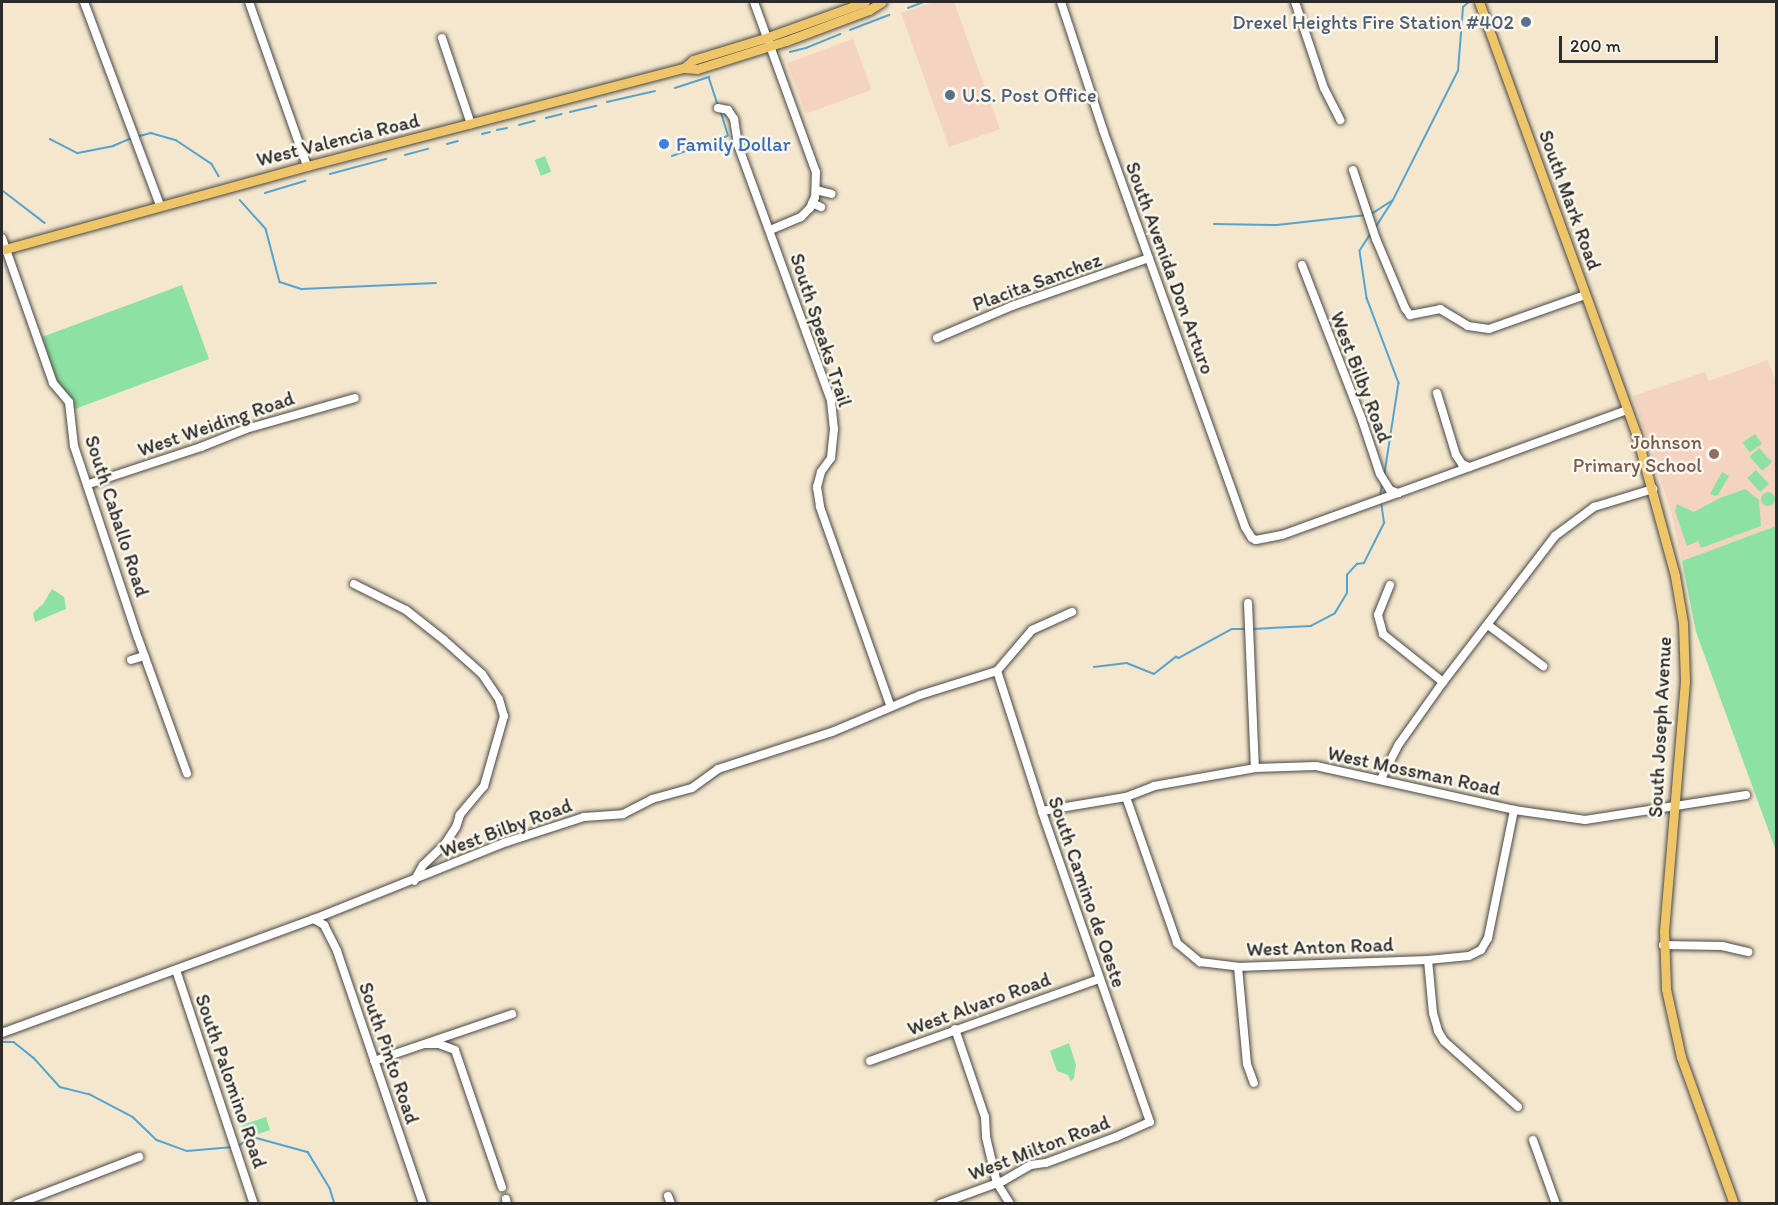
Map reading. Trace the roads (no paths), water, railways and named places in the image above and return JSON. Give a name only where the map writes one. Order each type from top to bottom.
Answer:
[{"type":"main road","name":"West Valencia Road","points":[[770,41],[865,2]]},
{"type":"main road","name":"West Valencia Road","points":[[3,249],[160,205],[684,68],[693,60],[770,41],[869,10],[877,2]]},
{"type":"main road","name":"South Mark Road","points":[[1479,2],[1628,410]]},
{"type":"main road","name":"South Joseph Avenue","points":[[1628,410],[1653,489],[1675,576],[1683,623],[1685,681],[1664,945],[1666,989],[1678,1049],[1734,1203]]},
{"type":"street","points":[[84,2],[160,205]]},
{"type":"street","points":[[249,2],[307,166]]},
{"type":"street","points":[[754,2],[816,172],[816,190],[812,203],[801,217],[770,230]]},
{"type":"street","name":"South Avenida Don Arturo","points":[[1061,2],[1103,130],[1245,527],[1256,540],[1282,535],[1398,493]]},
{"type":"street","points":[[1295,2],[1324,88],[1340,120]]},
{"type":"street","points":[[442,39],[471,124]]},
{"type":"street","name":"South Speaks Trail","points":[[718,108],[728,110],[734,119],[738,145],[831,401],[833,438],[831,458],[821,472],[817,487],[820,507],[891,707]]},
{"type":"street","points":[[1353,170],[1376,239],[1410,315],[1440,309],[1468,326],[1489,329],[1586,294]]},
{"type":"street","points":[[816,190],[832,194]]},
{"type":"street","points":[[812,203],[821,207]]},
{"type":"street","name":"South Caballo Road","points":[[2,238],[3,249],[53,383],[69,402],[74,446],[144,656],[186,773]]},
{"type":"street","name":"Placita Sanchez","points":[[937,338],[1012,306],[1149,258]]},
{"type":"street","name":"West Bilby Road","points":[[1302,265],[1362,420],[1380,474],[1390,490],[1398,493]]},
{"type":"street","points":[[1437,393],[1456,455],[1462,464],[1469,467]]},
{"type":"street","name":"West Weiding Road","points":[[88,484],[201,447],[246,429],[355,398]]},
{"type":"street","points":[[1398,493],[1628,410]]},
{"type":"street","points":[[1381,779],[1399,744],[1443,682],[1555,536],[1594,507],[1653,489]]},
{"type":"street","points":[[354,584],[405,610],[444,640],[482,674],[499,699],[504,716],[484,786],[460,815],[456,827],[445,844],[423,865],[414,881]]},
{"type":"street","points":[[1390,585],[1378,615],[1383,634],[1443,682]]},
{"type":"street","points":[[1248,603],[1255,768]]},
{"type":"street","points":[[997,671],[1032,630],[1072,612]]},
{"type":"street","points":[[1488,626],[1543,666]]},
{"type":"street","points":[[131,660],[144,656]]},
{"type":"street","name":"West Bilby Road","points":[[2,1033],[314,919],[560,825],[584,817],[623,814],[652,799],[692,788],[718,769],[832,732],[891,707],[997,671]]},
{"type":"street","name":"South Camino de Oeste","points":[[997,671],[1042,811],[1150,1122]]},
{"type":"street","name":"West Mossman Road","points":[[1042,811],[1126,797],[1154,786],[1255,768],[1316,766],[1514,810],[1585,820],[1746,795]]},
{"type":"street","name":"West Anton Road","points":[[1126,797],[1177,943],[1200,962],[1239,967],[1428,960],[1469,956],[1481,950],[1488,938],[1514,810]]},
{"type":"street","name":"South Pinto Road","points":[[314,919],[324,926],[332,938],[423,1203]]},
{"type":"street","points":[[1664,945],[1722,946],[1748,952]]},
{"type":"street","points":[[1428,960],[1433,1013],[1438,1031],[1444,1041],[1518,1107]]},
{"type":"street","points":[[1239,967],[1247,1064],[1254,1083]]},
{"type":"street","name":"South Palomino Road","points":[[176,970],[254,1203]]},
{"type":"street","name":"West Alvaro Road","points":[[870,1061],[1100,979]]},
{"type":"street","points":[[374,1061],[512,1014]]},
{"type":"street","points":[[955,1029],[986,1117],[986,1137],[997,1183],[1010,1203]]},
{"type":"street","points":[[426,1044],[439,1044],[454,1050],[502,1187]]},
{"type":"street","name":"West Milton Road","points":[[940,1203],[997,1183],[1031,1165],[1046,1163],[1150,1122]]},
{"type":"street","points":[[1533,1140],[1556,1203]]},
{"type":"street","points":[[17,1203],[139,1157]]},
{"type":"waterway","points":[[908,8],[924,2]]},
{"type":"waterway","points":[[1370,215],[1393,200],[1458,71],[1463,7],[1469,2]]},
{"type":"waterway","points":[[850,30],[889,15]]},
{"type":"waterway","points":[[790,52],[840,34]]},
{"type":"waterway","points":[[675,88],[709,77],[718,104]]},
{"type":"waterway","points":[[607,102],[655,91]]},
{"type":"waterway","points":[[570,112],[596,106]]},
{"type":"waterway","points":[[672,156],[728,136],[721,113]]},
{"type":"waterway","points":[[546,118],[562,114]]},
{"type":"waterway","points":[[519,125],[534,121]]},
{"type":"waterway","points":[[497,130],[507,128]]},
{"type":"waterway","points":[[482,134],[490,132]]},
{"type":"waterway","points":[[136,137],[151,133],[176,140],[212,164],[219,176]]},
{"type":"waterway","points":[[50,139],[78,153],[113,146],[132,138]]},
{"type":"waterway","points":[[447,144],[458,141]]},
{"type":"waterway","points":[[405,155],[428,149]]},
{"type":"waterway","points":[[330,174],[386,159]]},
{"type":"waterway","points":[[265,193],[305,181]]},
{"type":"waterway","points":[[2,190],[45,223]]},
{"type":"waterway","points":[[240,200],[266,229],[280,282],[302,289],[436,283]]},
{"type":"waterway","points":[[1375,228],[1393,200]]},
{"type":"waterway","points":[[1214,224],[1277,225],[1366,215]]},
{"type":"waterway","points":[[1371,234],[1360,251],[1367,298],[1399,383],[1385,473]]},
{"type":"waterway","points":[[1380,497],[1382,484]]},
{"type":"waterway","points":[[1253,629],[1311,626],[1335,613],[1347,593],[1347,575],[1357,564],[1364,563],[1384,523],[1381,502]]},
{"type":"waterway","points":[[1094,667],[1127,663],[1154,674],[1176,657],[1179,658],[1232,629],[1245,629]]},
{"type":"waterway","points":[[2,1042],[14,1042],[34,1058],[60,1087],[89,1094],[133,1117],[157,1140],[187,1151],[233,1147]]},
{"type":"waterway","points":[[238,1146],[253,1137],[308,1152],[330,1188],[335,1204]]},
{"type":"place","name":"Drexel Heights Fire Station #402","points":[[1526,22]]},
{"type":"place","name":"U.S. Post Office","points":[[950,95]]},
{"type":"place","name":"Family Dollar","points":[[664,144]]},
{"type":"place","name":"Johnson Primary School","points":[[1714,454]]}]
